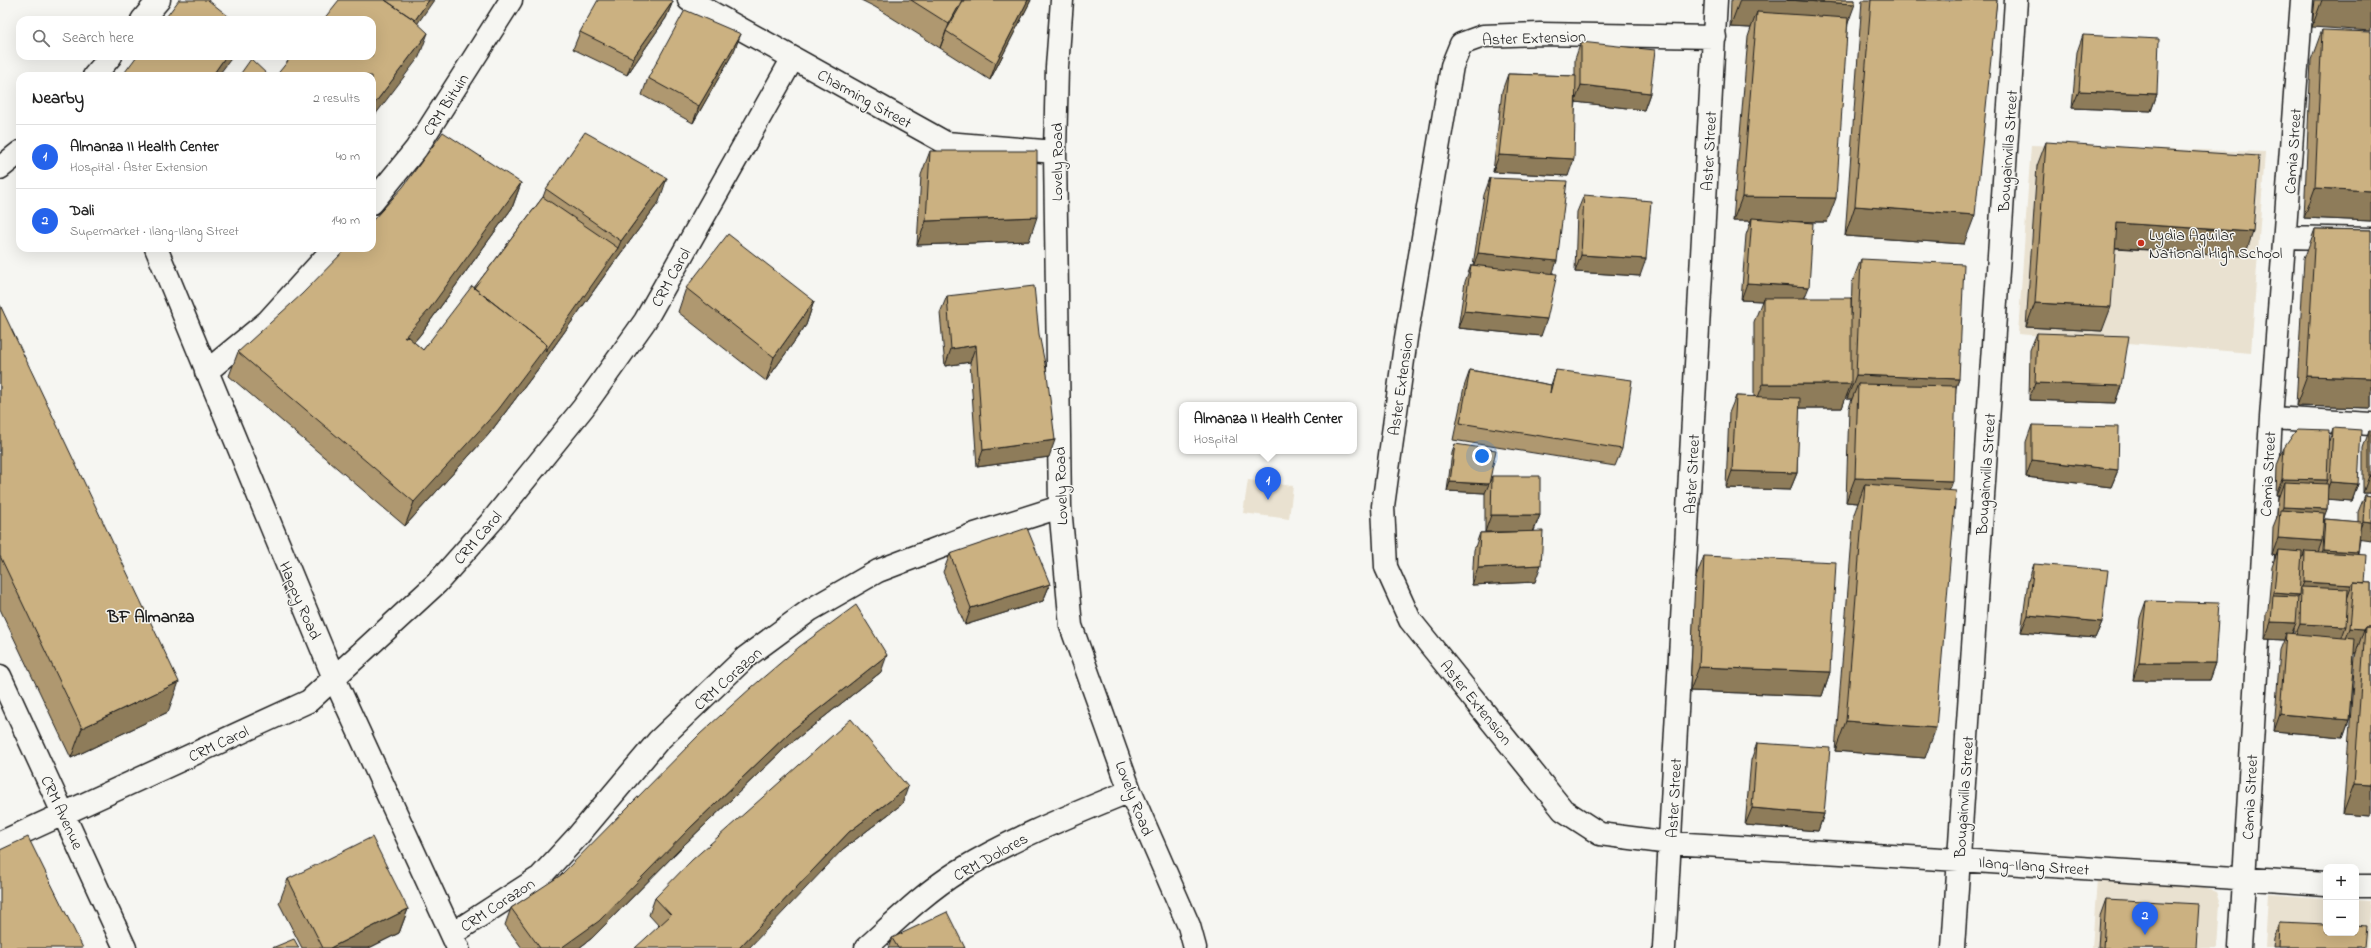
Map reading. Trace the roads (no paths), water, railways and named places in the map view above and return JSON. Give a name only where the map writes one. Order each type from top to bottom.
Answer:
[{"type":"street","points":[[145,16],[159,0]]},
{"type":"street","name":"CRM Bituin","points":[[376,198],[416,149],[511,0]]},
{"type":"street","name":"Charming Street","points":[[689,0],[946,142],[1055,152]]},
{"type":"street","name":"Lovely Road","points":[[1062,0],[1057,67],[1055,152],[1060,507],[1071,626],[1130,791],[1189,926],[1194,948]]},
{"type":"street","name":"Aster Street","points":[[1664,948],[1716,0]]},
{"type":"street","name":"Bougainvilla Street","points":[[1953,948],[2016,0]]},
{"type":"street","name":"Camia Street","points":[[2240,948],[2271,418],[2285,237],[2308,42],[2302,0]]},
{"type":"street","name":"Aster Extension","points":[[1670,844],[1600,834],[1563,810],[1410,620],[1386,567],[1383,506],[1410,315],[1452,66],[1461,44],[1484,36],[1540,34],[1714,37]]},
{"type":"street","name":"CRM Carol","points":[[0,843],[309,701],[437,583],[491,522],[583,408],[645,321],[793,58]]},
{"type":"street","points":[[97,72],[108,60]]},
{"type":"street","points":[[0,168],[16,155]]},
{"type":"street","points":[[2285,237],[2371,239]]},
{"type":"street","name":"Happy Road","points":[[158,252],[206,372],[334,678],[455,941]]},
{"type":"street","points":[[206,372],[268,320],[330,252]]},
{"type":"street","points":[[2271,418],[2371,424]]},
{"type":"street","name":"CRM Corazon","points":[[455,941],[540,877],[577,837],[658,741],[746,657],[810,610],[878,571],[975,534],[1060,507]]},
{"type":"street","name":"CRM Avenue","points":[[0,676],[125,948]]},
{"type":"street","name":"CRM Dolores","points":[[866,948],[907,911],[958,871],[1008,844],[1130,791]]},
{"type":"street","name":"Ilang-Ilang Street","points":[[1670,844],[1959,860],[2244,880],[2323,884]]},
{"type":"street","points":[[2359,886],[2371,886]]},
{"type":"place","name":"Lydia Aguilar National High School","points":[[2141,243]]},
{"type":"place","name":"Almanza II Health Center","points":[[1268,500]]},
{"type":"place","name":"Dali","points":[[2145,935]]},
{"type":"district","name":"BF Almanza","points":[[151,616]]}]
